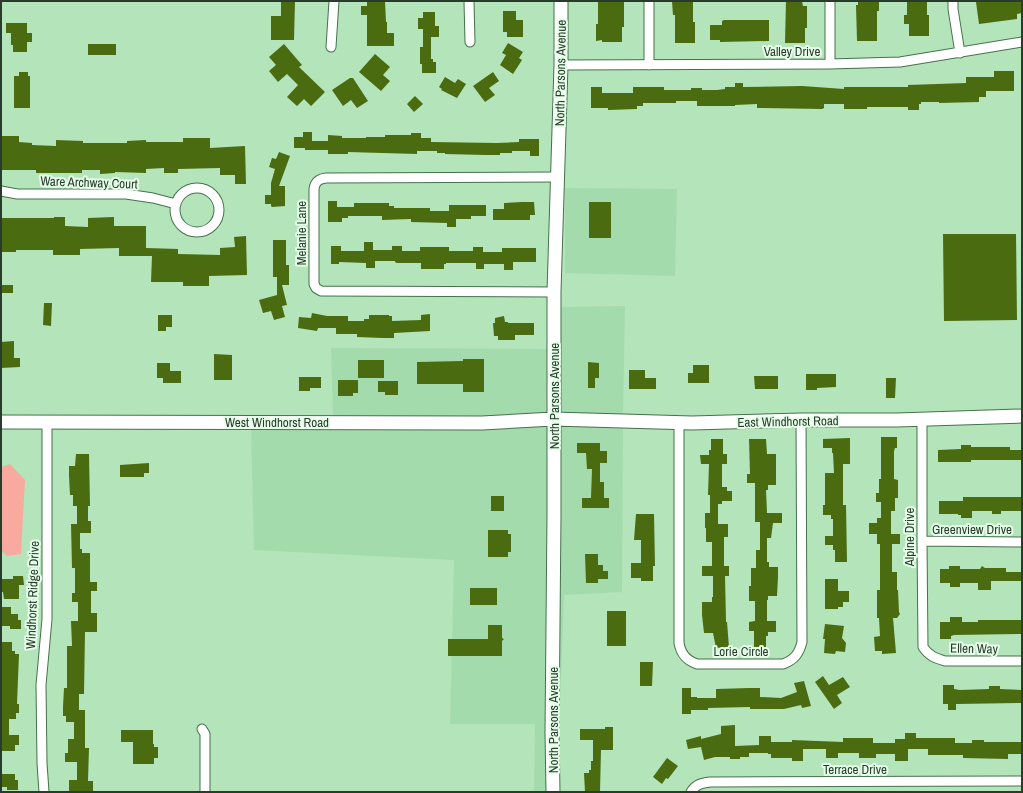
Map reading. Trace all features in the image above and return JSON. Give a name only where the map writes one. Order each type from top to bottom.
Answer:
[{"type":"street","points":[[331,47],[334,1]]},
{"type":"street","points":[[469,1],[470,42]]},
{"type":"street","name":"North Parsons Avenue","points":[[553,792],[554,292],[561,65],[561,1]]},
{"type":"street","points":[[649,1],[649,65]]},
{"type":"street","points":[[830,1],[830,64]]},
{"type":"street","points":[[953,1],[960,53]]},
{"type":"street","name":"Valley Drive","points":[[561,65],[830,64],[900,62],[1022,42]]},
{"type":"street","name":"Melanie Lane","points":[[554,292],[321,292],[314,284],[314,189],[317,181],[321,178],[558,176]]},
{"type":"street","points":[[198,188],[206,190],[212,194],[219,207],[218,214],[212,226],[206,230],[192,231],[186,229],[176,218],[176,204],[184,192],[198,188]]},
{"type":"street","name":"Ware Archway Court","points":[[1,191],[16,194],[126,194],[153,198],[176,204]]},
{"type":"street","name":"East Windhorst Road","points":[[553,419],[678,422],[922,419],[1022,416]]},
{"type":"street","name":"West Windhorst Road","points":[[1,422],[482,423],[553,419]]},
{"type":"street","name":"Alpine Drive","points":[[922,419],[922,640],[923,647],[927,653]]},
{"type":"street","name":"Lorie Circle","points":[[678,422],[680,650],[690,661],[697,664],[783,664],[790,662],[795,657],[800,651],[802,642],[801,420]]},
{"type":"street","name":"Windhorst Ridge Drive","points":[[44,792],[41,685],[47,619],[47,422]]},
{"type":"street","name":"Greenview Drive","points":[[922,541],[1022,542]]},
{"type":"street","name":"Ellen Way","points":[[927,653],[935,658],[945,661],[1022,661]]},
{"type":"street","points":[[202,729],[205,734],[205,792]]},
{"type":"street","name":"Terrace Drive","points":[[691,792],[701,783],[710,782],[1022,781]]},
{"type":"street","points":[[976,782],[976,792]]},
{"type":"shaded area","points":[[565,188],[677,189],[675,276],[565,273]]},
{"type":"shaded area","points":[[625,306],[623,415],[558,413],[559,307]]},
{"type":"shaded area","points":[[331,348],[549,349],[548,413],[482,417],[333,417]]},
{"type":"shaded area","points":[[548,425],[548,792],[534,792],[535,724],[450,724],[454,560],[254,550],[251,428]]},
{"type":"shaded area","points":[[558,425],[623,427],[622,592],[564,595],[558,762]]},
{"type":"shaded area","points":[[10,464],[25,480],[21,554],[7,556],[1,551],[1,467]]},
{"type":"building","points":[[281,1],[295,1],[294,40],[271,40],[271,16],[281,16]]},
{"type":"building","points":[[367,1],[385,1],[387,33],[394,33],[394,46],[367,46],[367,15],[361,15],[361,6],[367,6]]},
{"type":"building","points":[[598,1],[624,1],[624,27],[622,27],[622,42],[602,42],[602,40],[596,41]]},
{"type":"building","points":[[672,1],[693,1],[695,43],[675,43],[675,15],[673,15]]},
{"type":"building","points":[[786,1],[802,1],[803,6],[807,6],[805,43],[785,43]]},
{"type":"building","points":[[858,1],[879,1],[879,11],[877,11],[877,41],[857,41],[856,5],[858,5]]},
{"type":"building","points":[[907,1],[927,1],[929,36],[909,36],[909,24],[904,24],[904,15],[907,15]]},
{"type":"building","points":[[1022,1],[1022,13],[1017,14],[1017,19],[979,24],[976,2]]},
{"type":"building","points":[[503,11],[516,11],[516,20],[523,20],[523,37],[507,37],[507,32],[503,32]]},
{"type":"building","points":[[423,12],[435,12],[435,26],[439,26],[439,37],[431,37],[431,59],[433,59],[433,62],[436,62],[436,73],[422,73],[422,64],[420,64],[420,47],[423,47],[423,29],[418,29],[418,18],[423,18]]},
{"type":"building","points":[[769,20],[769,41],[720,42],[720,40],[710,40],[710,25],[722,25],[722,21]]},
{"type":"building","points":[[6,23],[27,23],[27,33],[32,33],[32,42],[27,42],[27,52],[13,52],[13,45],[11,45],[11,33],[6,33]]},
{"type":"building","points":[[508,43],[523,52],[519,58],[522,60],[513,74],[500,65],[506,55],[502,53]]},
{"type":"building","points":[[88,44],[116,44],[116,55],[88,55]]},
{"type":"building","points":[[284,44],[302,65],[299,67],[325,92],[311,106],[304,99],[297,106],[287,97],[298,85],[287,74],[278,82],[269,71],[276,65],[269,57]]},
{"type":"building","points":[[375,54],[390,67],[383,75],[390,81],[381,91],[359,72]]},
{"type":"building","points":[[994,71],[1014,71],[1014,91],[986,91],[986,97],[979,97],[979,102],[921,102],[921,104],[919,104],[919,110],[908,110],[908,107],[867,107],[867,109],[844,109],[844,104],[824,104],[824,108],[822,109],[757,108],[757,104],[735,106],[697,106],[697,101],[676,101],[676,103],[643,103],[643,106],[637,106],[637,109],[608,110],[608,108],[591,108],[591,87],[602,87],[602,93],[633,93],[633,87],[664,87],[664,90],[691,90],[691,88],[702,88],[702,90],[717,90],[725,89],[725,87],[735,87],[735,83],[743,83],[743,87],[802,86],[844,89],[844,87],[908,87],[908,85],[966,83],[966,77],[994,77]]},
{"type":"building","points":[[19,72],[28,72],[28,76],[30,76],[30,108],[14,108],[14,76],[19,76]]},
{"type":"building","points":[[493,72],[499,81],[489,88],[495,95],[485,102],[473,86]]},
{"type":"building","points":[[445,77],[455,83],[458,79],[466,84],[457,98],[441,90],[442,89],[439,87]]},
{"type":"building","points":[[350,78],[353,78],[368,101],[357,108],[351,100],[343,106],[332,90]]},
{"type":"building","points":[[415,96],[423,104],[414,112],[407,104]]},
{"type":"building","points":[[303,132],[312,132],[312,141],[328,141],[328,135],[342,136],[342,138],[366,138],[385,137],[385,135],[411,135],[411,133],[421,133],[421,138],[431,138],[431,142],[497,143],[519,142],[519,139],[539,139],[539,156],[530,156],[530,151],[512,151],[512,153],[500,153],[500,155],[445,154],[437,153],[437,151],[417,151],[417,154],[348,152],[348,154],[328,154],[328,150],[305,150],[305,148],[294,148],[294,137],[303,137]]},
{"type":"building","points":[[1,136],[19,136],[19,142],[32,143],[32,145],[56,146],[56,140],[83,141],[83,143],[127,143],[127,141],[146,140],[146,142],[183,142],[183,138],[210,138],[210,148],[245,146],[246,184],[235,184],[235,175],[220,175],[220,168],[178,169],[178,173],[164,173],[164,168],[146,169],[146,173],[115,172],[100,174],[100,170],[82,170],[82,173],[36,173],[36,170],[1,170]]},
{"type":"building","points":[[279,152],[290,156],[279,186],[285,186],[285,206],[272,207],[271,204],[265,204],[265,195],[271,195],[271,183],[275,169],[269,167],[272,158],[276,159]]},
{"type":"building","points":[[328,201],[337,201],[337,207],[354,207],[354,203],[389,203],[389,206],[394,206],[394,208],[430,208],[430,211],[449,211],[449,205],[486,205],[486,216],[471,216],[471,219],[456,219],[456,227],[447,227],[447,223],[411,222],[411,219],[382,220],[382,216],[348,216],[348,218],[342,218],[342,222],[328,222]]},
{"type":"building","points":[[534,202],[535,215],[530,215],[530,220],[493,220],[493,209],[504,209],[504,203]]},
{"type":"building","points":[[589,202],[611,202],[611,238],[589,238]]},
{"type":"building","points":[[65,217],[65,226],[88,227],[88,218],[114,217],[114,226],[146,226],[146,248],[178,249],[178,254],[220,255],[220,248],[235,247],[234,237],[246,236],[247,275],[209,276],[209,286],[183,286],[183,282],[151,282],[152,256],[119,256],[119,248],[80,249],[80,255],[53,255],[53,250],[16,250],[16,252],[1,252],[2,218]]},
{"type":"building","points":[[943,234],[1016,234],[1017,320],[944,321]]},
{"type":"building","points":[[273,240],[286,240],[286,265],[289,265],[289,285],[282,285],[287,305],[282,306],[285,317],[274,320],[271,311],[263,313],[259,300],[277,295],[277,277],[273,277]]},
{"type":"building","points":[[364,242],[373,242],[373,250],[392,250],[392,246],[402,246],[402,251],[420,251],[420,247],[449,247],[449,251],[473,251],[473,247],[483,247],[483,252],[502,252],[502,248],[536,248],[536,262],[513,262],[513,270],[504,270],[504,264],[484,264],[484,269],[476,269],[476,263],[446,263],[444,264],[444,269],[421,269],[421,263],[397,263],[395,261],[375,261],[375,268],[366,268],[366,263],[339,262],[339,264],[331,264],[331,246],[341,246],[341,251],[364,251]]},
{"type":"building","points":[[1,285],[13,285],[13,293],[1,293]]},
{"type":"building","points":[[44,303],[52,303],[51,326],[43,325]]},
{"type":"building","points":[[312,313],[327,316],[348,316],[348,321],[364,321],[364,319],[369,319],[369,315],[389,315],[392,316],[392,321],[421,320],[421,315],[430,314],[430,331],[394,333],[394,338],[383,338],[357,337],[357,334],[336,334],[336,328],[318,328],[317,331],[298,328],[299,317],[311,318]]},
{"type":"building","points":[[158,315],[172,315],[172,327],[166,327],[166,331],[158,331]]},
{"type":"building","points":[[504,316],[505,322],[508,323],[534,323],[534,335],[515,335],[515,340],[498,340],[498,336],[494,336],[493,323],[495,323],[495,318]]},
{"type":"building","points":[[14,341],[14,358],[20,358],[20,367],[1,368],[1,342]]},
{"type":"building","points":[[214,354],[232,355],[232,380],[214,380]]},
{"type":"building","points":[[463,359],[484,359],[484,392],[463,392],[463,384],[417,384],[417,362],[463,361]]},
{"type":"building","points":[[358,360],[384,360],[384,378],[358,378]]},
{"type":"building","points":[[588,362],[599,363],[599,378],[595,378],[595,388],[588,388]]},
{"type":"building","points":[[157,363],[170,363],[170,371],[181,371],[181,383],[163,383],[163,378],[157,378]]},
{"type":"building","points":[[693,365],[709,365],[709,383],[688,383],[688,373],[693,373]]},
{"type":"building","points":[[629,370],[645,370],[645,378],[656,378],[656,389],[629,389]]},
{"type":"building","points":[[806,374],[836,374],[836,387],[806,390]]},
{"type":"building","points":[[754,376],[778,376],[778,389],[755,389]]},
{"type":"building","points":[[299,377],[321,377],[321,388],[310,388],[310,391],[299,391]]},
{"type":"building","points":[[886,378],[896,378],[895,398],[886,398]]},
{"type":"building","points":[[338,380],[358,380],[358,393],[353,393],[353,396],[338,396]]},
{"type":"building","points":[[378,381],[398,381],[398,395],[385,395],[385,392],[378,392]]},
{"type":"building","points":[[881,437],[897,437],[897,448],[895,448],[894,451],[894,479],[898,480],[898,498],[895,498],[895,511],[891,511],[891,534],[900,534],[900,544],[892,544],[892,572],[897,572],[897,590],[900,614],[897,618],[893,618],[896,653],[882,654],[882,651],[875,651],[874,637],[880,636],[879,618],[877,618],[877,590],[880,590],[880,544],[877,544],[877,534],[869,534],[869,523],[877,523],[877,518],[881,518],[881,502],[876,502],[876,493],[879,493],[879,479],[881,479]]},
{"type":"building","points":[[850,438],[850,464],[843,464],[843,505],[846,505],[847,562],[835,562],[835,550],[833,550],[833,545],[825,545],[825,536],[833,536],[833,519],[831,519],[831,515],[823,515],[823,505],[825,505],[825,473],[834,473],[833,453],[832,448],[823,448],[823,439]]},
{"type":"building","points":[[711,439],[723,439],[723,454],[727,454],[727,464],[722,464],[722,487],[727,487],[727,491],[732,491],[732,501],[722,501],[722,504],[718,504],[718,524],[728,524],[728,537],[724,537],[724,566],[729,566],[729,576],[725,576],[726,622],[729,647],[716,648],[713,633],[704,633],[702,615],[702,602],[712,602],[713,576],[702,576],[702,566],[712,566],[712,542],[706,542],[705,528],[705,513],[710,513],[710,495],[708,495],[709,464],[701,464],[700,455],[709,455],[709,450],[711,450]]},
{"type":"building","points":[[749,439],[766,439],[767,454],[776,454],[776,485],[768,485],[768,490],[766,490],[767,513],[782,513],[782,523],[773,523],[771,538],[767,538],[767,562],[769,562],[769,567],[778,567],[778,577],[777,596],[768,596],[767,600],[767,621],[776,621],[776,632],[768,632],[768,636],[766,636],[766,647],[754,647],[754,631],[749,631],[749,622],[755,621],[755,601],[749,601],[749,586],[751,586],[751,568],[756,568],[756,550],[760,550],[760,522],[755,522],[755,483],[747,483],[747,474],[750,474]]},
{"type":"building","points":[[577,443],[600,443],[600,451],[607,451],[607,463],[600,463],[600,482],[604,482],[604,498],[609,498],[609,508],[582,508],[582,498],[591,498],[592,469],[587,469],[586,453],[577,453]]},
{"type":"building","points":[[961,445],[971,445],[971,447],[1010,447],[1010,450],[1022,450],[1022,460],[971,460],[971,462],[938,462],[938,450],[961,449]]},
{"type":"building","points":[[76,454],[89,454],[90,506],[88,506],[88,521],[91,521],[91,533],[80,533],[80,549],[82,549],[82,553],[90,553],[90,582],[97,582],[97,591],[91,591],[91,613],[97,613],[97,632],[85,632],[84,694],[79,694],[79,710],[85,710],[85,748],[89,748],[88,781],[93,781],[93,792],[69,792],[69,780],[77,780],[77,762],[65,762],[65,753],[68,753],[68,739],[74,739],[74,722],[66,722],[66,716],[63,716],[63,707],[64,688],[67,688],[67,646],[72,646],[71,621],[78,621],[78,602],[72,602],[72,593],[75,593],[75,568],[72,568],[71,524],[77,524],[77,506],[73,506],[73,495],[70,495],[69,476],[69,466],[75,466]]},
{"type":"building","points":[[149,463],[149,473],[144,473],[144,477],[120,477],[120,465]]},
{"type":"building","points":[[491,496],[504,496],[504,511],[491,511]]},
{"type":"building","points":[[963,497],[1022,497],[1022,511],[1001,511],[1001,514],[992,514],[992,511],[972,511],[972,518],[961,518],[961,515],[958,514],[939,514],[939,501],[963,501]]},
{"type":"building","points":[[636,514],[654,514],[655,566],[653,566],[653,581],[641,581],[641,578],[631,578],[631,563],[641,563],[641,540],[634,540]]},
{"type":"building","points":[[488,530],[508,530],[508,534],[511,534],[511,552],[508,552],[508,557],[488,557]]},
{"type":"building","points":[[585,554],[598,554],[598,565],[603,565],[603,571],[608,571],[608,579],[598,579],[598,583],[586,583]]},
{"type":"building","points":[[949,566],[960,566],[960,569],[980,569],[982,566],[985,568],[1006,568],[1006,572],[1022,572],[1022,581],[991,581],[991,590],[978,590],[978,583],[960,583],[960,587],[950,587],[950,583],[940,583],[940,569],[949,569]]},
{"type":"building","points":[[13,576],[23,576],[24,585],[19,585],[19,599],[4,599],[3,592],[1,592],[1,579],[13,579]]},
{"type":"building","points":[[825,579],[838,579],[838,591],[849,591],[849,602],[843,602],[843,607],[838,607],[838,609],[825,609]]},
{"type":"building","points":[[470,588],[497,588],[497,605],[470,605]]},
{"type":"building","points":[[1,607],[11,607],[11,614],[18,614],[18,620],[21,620],[21,629],[10,629],[10,626],[1,626]]},
{"type":"building","points":[[607,611],[626,611],[626,646],[607,646]]},
{"type":"building","points":[[950,617],[962,617],[962,622],[978,622],[978,620],[1022,620],[1022,634],[954,635],[951,636],[951,639],[940,639],[940,622],[950,622]]},
{"type":"building","points":[[825,624],[844,626],[842,638],[846,643],[845,652],[836,651],[835,654],[824,653],[825,639],[823,639]]},
{"type":"building","points":[[488,625],[502,625],[502,638],[504,639],[502,641],[502,656],[448,656],[448,639],[488,639]]},
{"type":"building","points":[[1,642],[12,642],[12,651],[15,651],[15,654],[19,654],[17,704],[19,704],[19,713],[16,713],[16,719],[9,719],[9,735],[19,735],[19,745],[15,745],[15,751],[1,751]]},
{"type":"building","points":[[640,662],[653,662],[652,686],[640,686]]},
{"type":"building","points":[[823,676],[829,685],[843,677],[850,687],[837,695],[842,703],[834,709],[815,682]]},
{"type":"building","points":[[804,681],[811,706],[802,708],[801,705],[784,709],[750,709],[750,707],[708,708],[708,710],[691,710],[691,714],[682,714],[682,688],[691,688],[691,697],[697,698],[716,698],[716,689],[760,688],[760,697],[781,698],[797,692],[794,683]]},
{"type":"building","points":[[943,685],[954,685],[954,689],[960,690],[989,689],[989,686],[1000,686],[1000,689],[1022,690],[1022,703],[956,704],[956,710],[948,710],[948,704],[943,704]]},
{"type":"building","points":[[735,725],[735,746],[759,745],[759,736],[771,736],[771,742],[792,742],[792,740],[843,742],[843,738],[873,738],[873,743],[895,743],[895,739],[905,739],[905,733],[916,733],[916,738],[955,738],[955,743],[972,743],[972,740],[984,740],[984,742],[1022,742],[1022,754],[1008,754],[1008,759],[963,758],[963,755],[928,755],[928,749],[908,749],[908,761],[895,761],[895,754],[876,754],[876,758],[859,758],[859,753],[838,753],[838,758],[826,758],[826,749],[803,749],[803,761],[792,761],[792,758],[771,758],[771,754],[768,753],[749,753],[749,757],[740,757],[740,759],[715,757],[704,760],[701,747],[688,749],[686,740],[701,736],[701,739],[721,734],[721,726]]},
{"type":"building","points":[[605,727],[613,727],[613,750],[601,750],[600,792],[585,792],[584,773],[589,773],[589,770],[591,770],[591,761],[593,761],[593,740],[580,740],[580,729],[605,729]]},
{"type":"building","points":[[121,730],[153,730],[153,744],[154,747],[158,747],[158,758],[154,758],[154,764],[133,764],[133,742],[121,742]]},
{"type":"building","points":[[667,758],[678,766],[662,784],[653,777]]},
{"type":"building","points":[[1,774],[15,774],[15,780],[18,780],[18,790],[7,790],[7,787],[1,787]]}]
